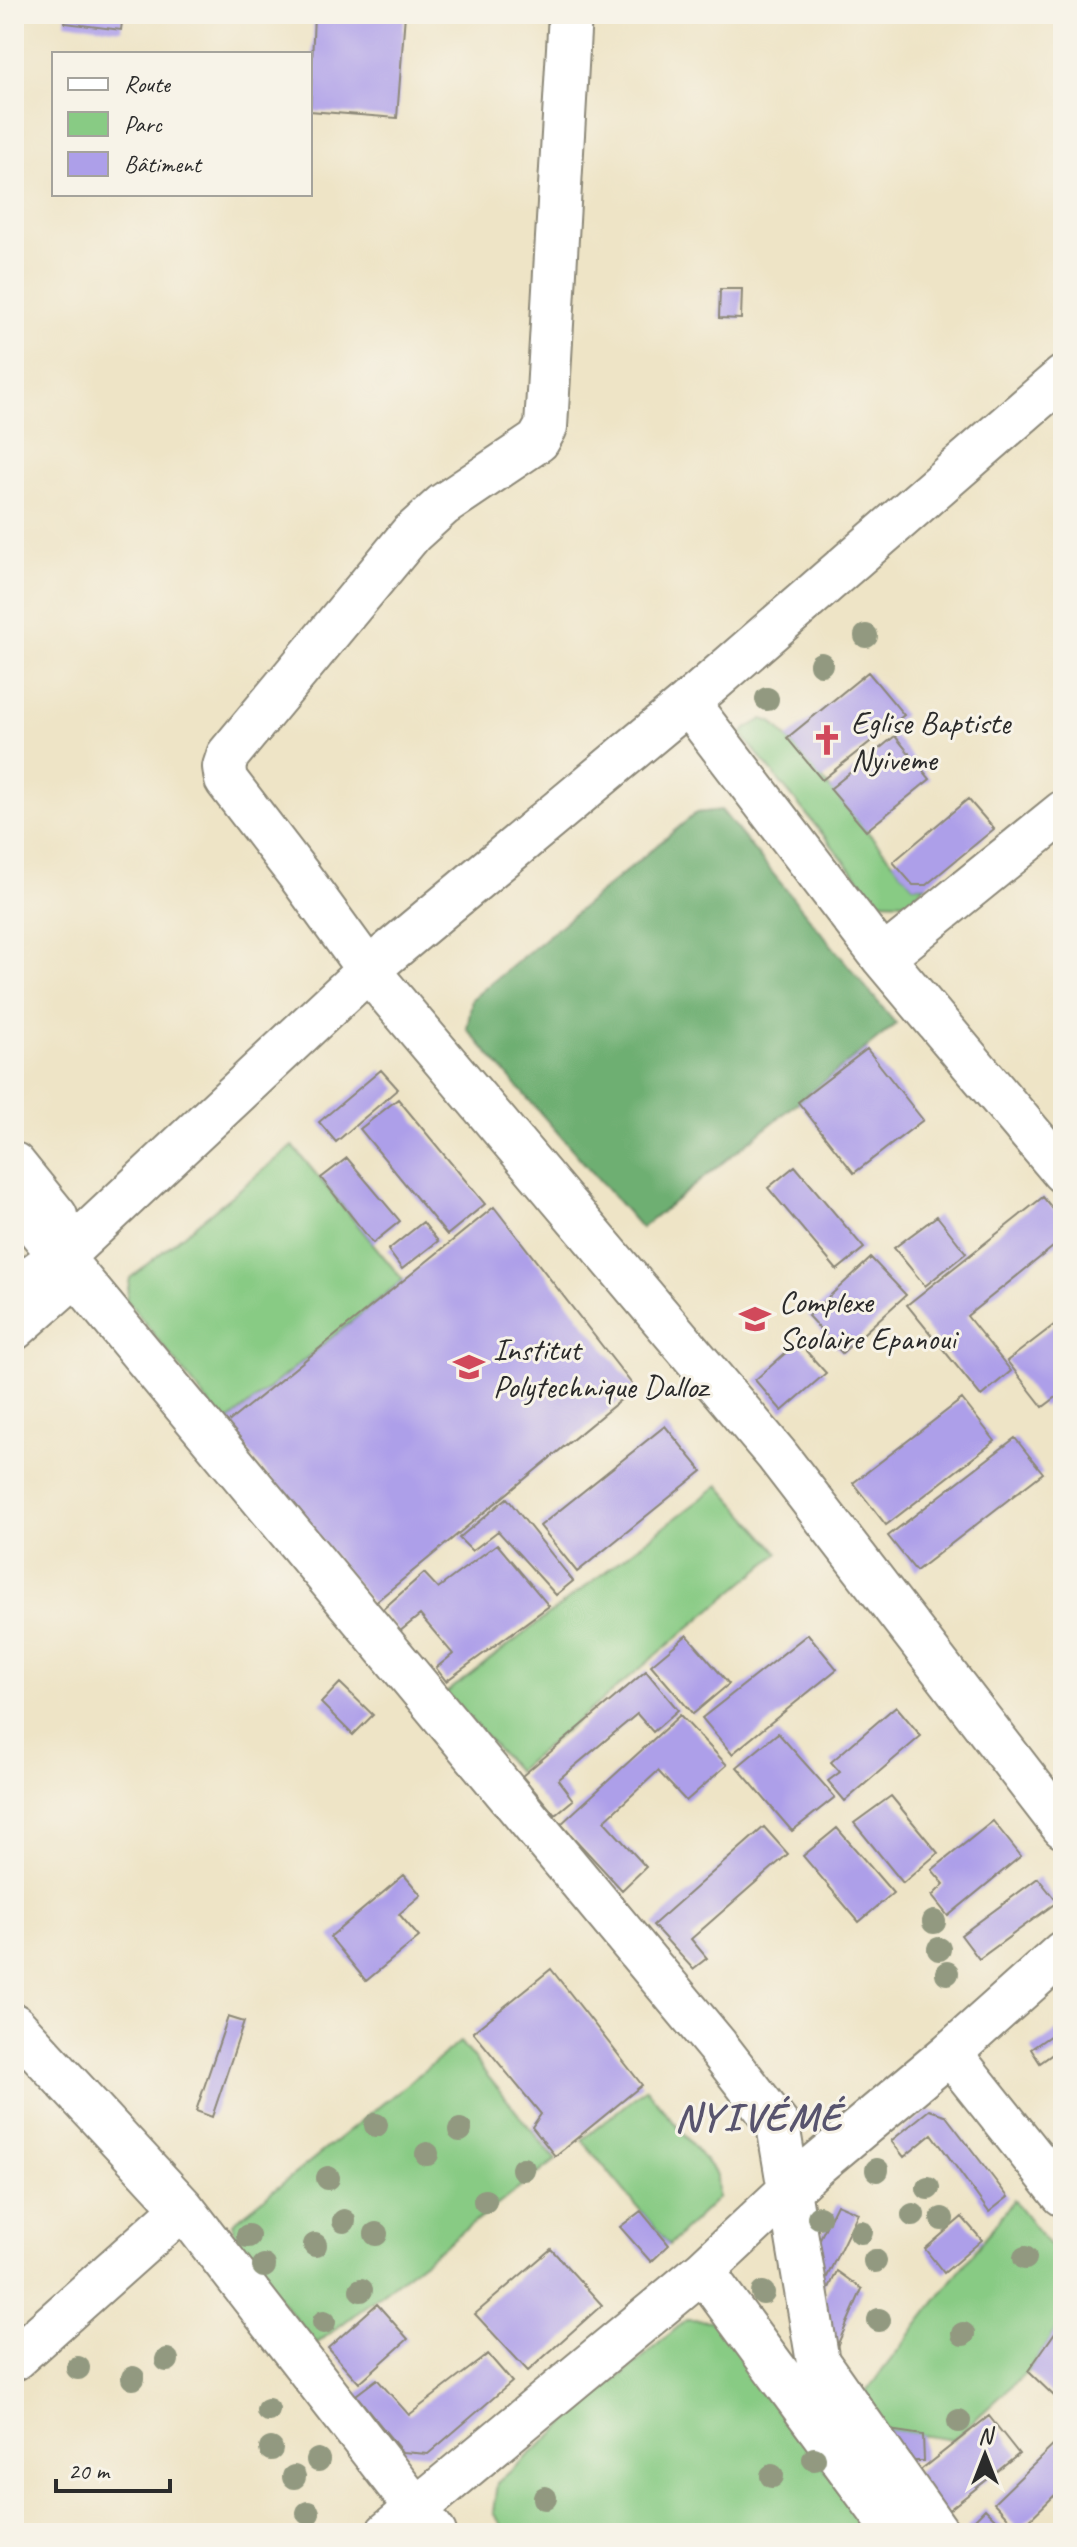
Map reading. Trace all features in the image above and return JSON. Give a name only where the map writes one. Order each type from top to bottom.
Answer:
[{"type":"street","points":[[570,14],[546,427],[538,441],[443,505],[411,534],[228,755],[224,767],[226,780],[368,970],[776,1454],[1063,1827]]},
{"type":"street","points":[[14,1329],[77,1258],[368,970],[688,703],[1063,377]]},
{"type":"street","points":[[688,703],[883,958],[1063,1172]]},
{"type":"street","points":[[883,958],[1063,812]]},
{"type":"street","points":[[14,1164],[77,1258],[778,2125],[818,2362],[938,2533]]},
{"type":"street","points":[[14,1200],[77,1258],[815,2166]]},
{"type":"street","points":[[14,1290],[77,1258]]},
{"type":"street","points":[[14,2025],[183,2208],[412,2525],[703,2271],[815,2166],[950,2053],[1063,1952]]},
{"type":"street","points":[[950,2053],[1063,2195]]},
{"type":"street","points":[[14,2359],[183,2208]]},
{"type":"street","points":[[703,2271],[896,2533]]},
{"type":"green space","points":[[763,719],[772,722],[787,738],[913,885],[926,885],[908,902],[877,901],[742,735]]},
{"type":"green space","points":[[721,810],[896,1024],[641,1228],[467,1029],[472,999],[696,813]]},
{"type":"green space","points":[[293,1146],[403,1280],[225,1424],[126,1299],[130,1278]]},
{"type":"green space","points":[[719,1485],[779,1553],[517,1771],[446,1693]]},
{"type":"green space","points":[[460,2042],[556,2160],[316,2344],[236,2245],[233,2223]]},
{"type":"green space","points":[[646,2088],[717,2175],[718,2198],[669,2245],[582,2140]]},
{"type":"green space","points":[[1014,2200],[1063,2263],[1063,2321],[1028,2371],[953,2440],[842,2423]]},
{"type":"green space","points":[[686,2320],[718,2321],[871,2533],[508,2533],[493,2513],[497,2483]]},
{"type":"building","points":[[66,14],[123,14],[121,30],[65,23]]},
{"type":"building","points":[[314,14],[405,14],[397,118],[312,111]]},
{"type":"building","points":[[720,289],[742,289],[741,319],[719,318]]},
{"type":"building","points":[[868,672],[904,715],[822,780],[787,738]]},
{"type":"building","points":[[895,736],[930,779],[866,831],[830,789]]},
{"type":"building","points":[[968,799],[994,829],[926,885],[913,885],[893,862]]},
{"type":"building","points":[[867,1049],[923,1120],[854,1173],[798,1102]]},
{"type":"building","points":[[381,1070],[398,1089],[336,1142],[319,1122]]},
{"type":"building","points":[[398,1099],[485,1204],[447,1235],[360,1129]]},
{"type":"building","points":[[347,1158],[400,1221],[373,1243],[321,1178]]},
{"type":"building","points":[[795,1166],[864,1248],[837,1270],[768,1188]]},
{"type":"building","points":[[1043,1197],[1063,1221],[1063,1239],[967,1316],[1011,1371],[981,1396],[907,1305]]},
{"type":"building","points":[[494,1207],[635,1388],[373,1604],[226,1424]]},
{"type":"building","points":[[937,1216],[966,1253],[925,1286],[894,1248]]},
{"type":"building","points":[[423,1222],[438,1241],[402,1269],[388,1250]]},
{"type":"building","points":[[871,1258],[906,1295],[842,1353],[808,1316]]},
{"type":"building","points":[[1063,1318],[1063,1392],[1043,1407],[1007,1361]]},
{"type":"building","points":[[798,1342],[826,1373],[782,1411],[755,1380]]},
{"type":"building","points":[[962,1399],[995,1441],[886,1525],[853,1483]]},
{"type":"building","points":[[665,1426],[702,1471],[577,1572],[540,1526]]},
{"type":"building","points":[[1015,1438],[1043,1473],[916,1571],[888,1536]]},
{"type":"building","points":[[507,1498],[573,1581],[556,1595],[498,1531],[472,1551],[459,1538]]},
{"type":"building","points":[[497,1544],[549,1606],[446,1681],[436,1668],[453,1654],[420,1615],[399,1632],[382,1610],[424,1573],[438,1588]]},
{"type":"building","points":[[808,1634],[837,1669],[732,1754],[702,1718]]},
{"type":"building","points":[[687,1635],[729,1684],[693,1714],[651,1665]]},
{"type":"building","points":[[646,1671],[678,1710],[653,1732],[637,1714],[558,1780],[573,1800],[555,1815],[522,1776]]},
{"type":"building","points":[[340,1683],[373,1715],[353,1735],[321,1703]]},
{"type":"building","points":[[896,1706],[921,1736],[845,1801],[828,1781],[840,1772],[831,1762]]},
{"type":"building","points":[[680,1715],[727,1765],[686,1801],[658,1771],[604,1821],[646,1867],[622,1890],[561,1824]]},
{"type":"building","points":[[778,1733],[835,1797],[792,1831],[737,1767]]},
{"type":"building","points":[[891,1796],[938,1853],[903,1883],[854,1823]]},
{"type":"building","points":[[993,1821],[1021,1856],[948,1916],[932,1896],[944,1884],[932,1870]]},
{"type":"building","points":[[764,1827],[788,1854],[691,1939],[707,1958],[693,1969],[653,1925]]},
{"type":"building","points":[[837,1828],[893,1893],[859,1922],[803,1856]]},
{"type":"building","points":[[404,1875],[421,1895],[399,1914],[419,1937],[366,1981],[330,1937]]},
{"type":"building","points":[[1038,1878],[1057,1902],[979,1959],[961,1935]]},
{"type":"building","points":[[551,1969],[642,2085],[555,2156],[532,2127],[541,2114],[473,2032]]},
{"type":"building","points":[[228,2017],[244,2022],[212,2117],[196,2111]]},
{"type":"building","points":[[1063,2027],[1063,2059],[1057,2051],[1040,2063],[1031,2049]]},
{"type":"building","points":[[929,2110],[945,2115],[1008,2197],[989,2212],[932,2134],[904,2157],[891,2141]]},
{"type":"building","points":[[837,2204],[858,2213],[807,2318],[786,2308]]},
{"type":"building","points":[[641,2211],[669,2245],[651,2262],[620,2227]]},
{"type":"building","points":[[962,2217],[982,2240],[944,2273],[925,2249]]},
{"type":"building","points":[[551,2249],[602,2305],[528,2371],[475,2314]]},
{"type":"building","points":[[837,2271],[862,2289],[820,2385],[798,2354]]},
{"type":"building","points":[[377,2304],[408,2339],[359,2383],[328,2348]]},
{"type":"building","points":[[1063,2321],[1063,2386],[1054,2396],[1028,2371]]},
{"type":"building","points":[[488,2354],[512,2382],[428,2454],[402,2452],[356,2395],[377,2379],[409,2415]]},
{"type":"building","points":[[989,2416],[1019,2454],[940,2517],[909,2479]]},
{"type":"building","points":[[842,2423],[923,2435],[924,2461],[869,2461]]},
{"type":"building","points":[[1063,2436],[1063,2487],[1019,2530],[994,2503]]},
{"type":"building","points":[[985,2509],[1009,2533],[973,2533],[967,2527]]},
{"type":"place","name":"Eglise Baptiste Nyiveme","points":[[827,740]]},
{"type":"place","name":"Complexe Scolaire Epanoui","points":[[755,1319]]},
{"type":"place","name":"Institut Polytechnique Dalloz","points":[[469,1367]]},
{"type":"district","name":"NYIVÉMÉ","points":[[759,2117]]}]
